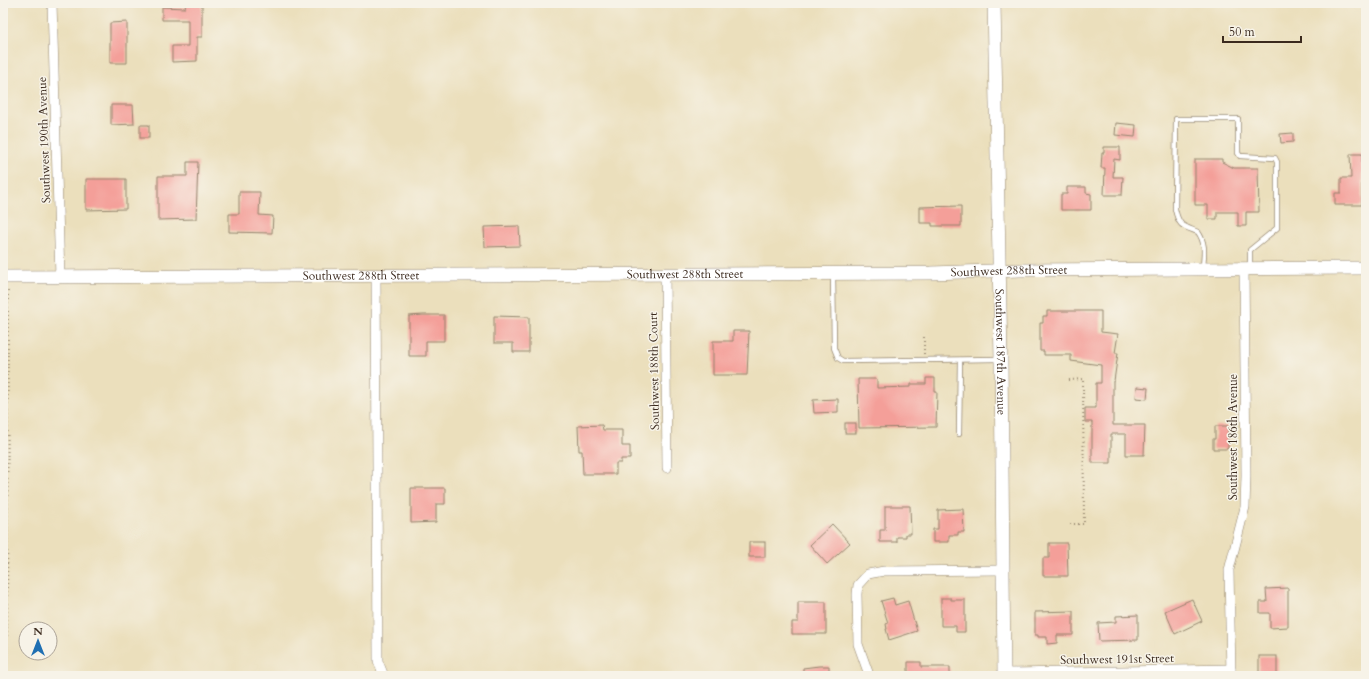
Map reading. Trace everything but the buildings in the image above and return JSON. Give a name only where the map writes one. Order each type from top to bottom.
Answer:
[{"type":"street","name":"Southwest 190th Avenue","points":[[52,3],[60,277]]},
{"type":"street","name":"Southwest 187th Avenue","points":[[994,3],[1001,359],[1004,675]]},
{"type":"street","name":"Southwest 186th Avenue","points":[[1231,673],[1229,570],[1245,507],[1247,268]]},
{"type":"street","name":"Southwest 288th Street","points":[[5,277],[833,273],[1366,268]]},
{"type":"street","name":"Southwest 188th Court","points":[[665,273],[667,468]]},
{"type":"street","points":[[376,275],[378,661],[384,676]]},
{"type":"street","points":[[868,672],[858,644],[857,594],[858,585],[868,574],[884,571],[1003,570]]},
{"type":"street","name":"Southwest 191st Street","points":[[1004,675],[1231,673]]},
{"type":"lane","points":[[1203,269],[1204,243],[1202,238],[1198,232],[1187,229],[1179,222],[1175,209],[1176,119],[1238,118],[1238,153],[1240,156],[1275,158],[1277,162],[1277,228],[1250,250],[1247,268]]},
{"type":"lane","points":[[833,273],[834,348],[838,358],[843,361],[1001,359]]},
{"type":"lane","points":[[960,360],[960,434]]},
{"type":"path","points":[[5,277],[7,676]]},
{"type":"path","points":[[924,337],[924,361]]},
{"type":"path","points":[[1069,380],[1083,379],[1084,524],[1070,524]]}]
